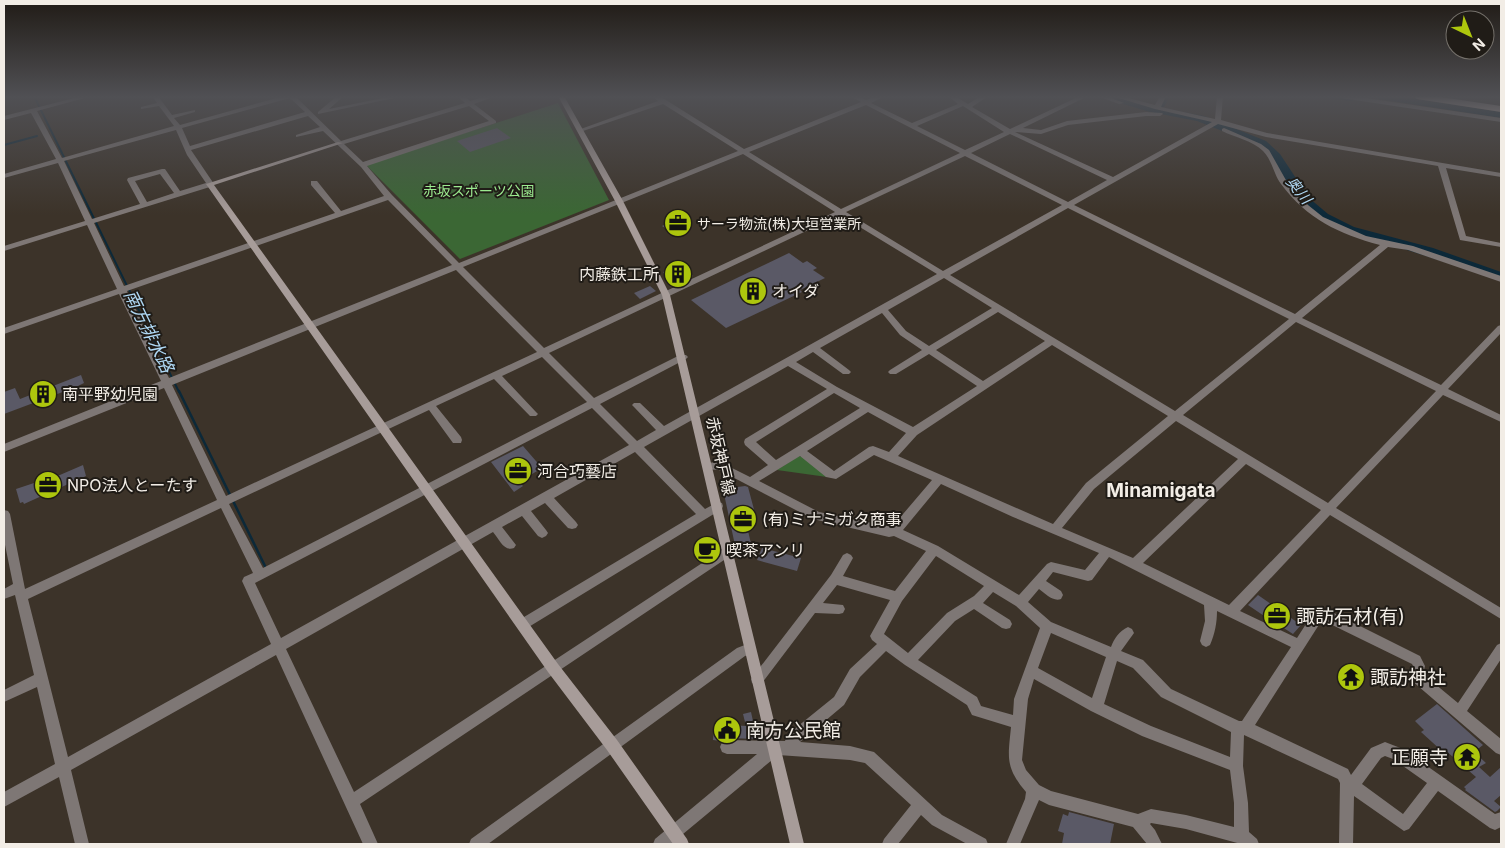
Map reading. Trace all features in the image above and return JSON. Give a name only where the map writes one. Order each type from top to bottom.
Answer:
[{"type":"street","points":[[49,136],[63,159],[93,221],[122,290],[260,574]]},
{"type":"street","points":[[4,176],[147,136]]},
{"type":"street","points":[[182,136],[187,149],[210,184],[553,668],[612,745],[678,838]]},
{"type":"street","points":[[187,149],[235,136]]},
{"type":"street","points":[[332,136],[362,165],[389,197],[703,514]]},
{"type":"street","points":[[4,249],[367,136]]},
{"type":"street","points":[[362,165],[452,136]]},
{"type":"street","name":"赤坂神戸線","points":[[584,136],[666,295],[683,357],[757,679],[798,844]]},
{"type":"street","points":[[719,136],[1501,614]]},
{"type":"street","points":[[4,448],[782,136]]},
{"type":"street","points":[[934,136],[1175,259],[1298,318],[1501,420]]},
{"type":"street","points":[[4,594],[21,591],[224,502],[1001,136]]},
{"type":"street","points":[[1024,136],[1114,180]]},
{"type":"street","points":[[4,800],[1193,136]]},
{"type":"street","points":[[1239,136],[1267,151],[1284,183],[1305,207],[1320,219],[1363,238],[1410,248],[1501,280]]},
{"type":"street","points":[[1269,136],[1501,175]]},
{"type":"street","points":[[1441,164],[1463,238],[1501,245]]},
{"type":"street","points":[[145,204],[131,180],[162,171],[178,194]]},
{"type":"street","points":[[314,183],[340,214]]},
{"type":"street","points":[[4,331],[389,197]]},
{"type":"street","points":[[1055,529],[1090,486],[1298,318],[1386,244]]},
{"type":"street","points":[[893,372],[999,307]]},
{"type":"street","points":[[884,310],[903,333],[984,386]]},
{"type":"street","points":[[1232,611],[1501,328]]},
{"type":"street","points":[[891,457],[913,432],[1053,340]]},
{"type":"street","points":[[814,348],[846,372]]},
{"type":"street","points":[[371,844],[248,581],[592,402],[683,357]]},
{"type":"street","points":[[789,362],[913,432]]},
{"type":"street","points":[[496,374],[533,414]]},
{"type":"street","points":[[775,466],[749,442],[834,389]]},
{"type":"street","points":[[430,405],[457,440]]},
{"type":"street","points":[[637,405],[664,432]]},
{"type":"street","points":[[751,481],[868,407]]},
{"type":"street","points":[[801,451],[830,474],[836,475],[873,450],[891,457],[939,480],[1107,551],[1298,645]]},
{"type":"street","points":[[1134,565],[1246,458]]},
{"type":"street","points":[[709,466],[720,466],[817,516],[890,532],[895,531],[934,549],[1020,602],[1046,626],[1138,664],[1166,693],[1343,774],[1347,782],[1404,824],[1436,782]]},
{"type":"street","points":[[895,531],[939,480]]},
{"type":"street","points":[[547,498],[572,526]]},
{"type":"street","points":[[523,624],[718,506]]},
{"type":"street","points":[[524,510],[542,533]]},
{"type":"street","points":[[5,521],[82,844]]},
{"type":"street","points":[[496,526],[510,545]]},
{"type":"street","points":[[934,549],[898,597],[876,636],[908,661],[972,701],[977,711],[1018,722]]},
{"type":"street","points":[[352,802],[729,551]]},
{"type":"street","points":[[1020,602],[1051,568],[1088,576],[1107,551]]},
{"type":"street","points":[[757,679],[813,608],[835,578],[846,558]]},
{"type":"street","points":[[835,578],[898,597]]},
{"type":"street","points":[[1038,582],[1057,594]]},
{"type":"street","points":[[908,661],[951,617],[974,603],[993,584]]},
{"type":"street","points":[[1206,641],[1211,621],[1210,602]]},
{"type":"street","points":[[974,603],[1006,624]]},
{"type":"street","points":[[813,608],[839,609]]},
{"type":"street","points":[[1138,822],[1151,816],[1186,822],[1247,840],[1236,766],[1242,728],[1319,614],[1326,615],[1416,660],[1419,666],[1416,676],[1501,748]]},
{"type":"street","points":[[1046,626],[1021,699],[1015,760],[1021,775],[1034,790],[1049,798],[1138,822],[1150,835],[1155,844]]},
{"type":"street","points":[[1096,707],[1114,655],[1123,636],[1128,633]]},
{"type":"street","points":[[790,748],[792,740],[840,700],[855,673],[886,643]]},
{"type":"street","points":[[476,844],[741,652],[750,649]]},
{"type":"street","points":[[1459,712],[1501,649]]},
{"type":"street","points":[[1030,670],[1096,707],[1147,731],[1236,766]]},
{"type":"street","points":[[4,696],[42,678]]},
{"type":"street","points":[[727,748],[790,748],[850,753],[869,757],[938,820],[981,844]]},
{"type":"street","points":[[660,844],[678,838],[774,749]]},
{"type":"street","points":[[1347,782],[1355,782],[1376,753],[1385,749],[1398,754],[1495,823],[1501,819]]},
{"type":"street","points":[[1346,844],[1347,782]]},
{"type":"street","points":[[1013,844],[1032,800],[1034,790]]},
{"type":"street","points":[[889,844],[920,805]]},
{"type":"green space","name":"赤坂スポーツ公園","points":[[457,136],[575,136],[609,200],[460,259],[366,165]]},
{"type":"green space","points":[[799,456],[803,457],[827,477],[777,470]]},
{"type":"building","points":[[474,136],[508,136],[511,138],[470,152],[457,141]]},
{"type":"building","name":"サーラ物流(株)大垣営業所","points":[[681,216],[688,222],[668,230],[662,226]]},
{"type":"building","name":"オイダ","points":[[789,253],[803,263],[807,261],[817,268],[813,270],[825,278],[800,290],[802,292],[726,328],[691,300]]},
{"type":"building","name":"内藤鉄工所","points":[[680,265],[693,276],[671,287],[663,272]]},
{"type":"building","points":[[650,286],[656,291],[640,299],[634,293]]},
{"type":"building","name":"南平野幼児園","points":[[81,375],[84,383],[4,414],[4,392],[15,388],[20,399]]},
{"type":"building","name":"河合巧藝店","points":[[523,446],[542,468],[519,482],[523,486],[514,492],[491,462]]},
{"type":"building","name":"NPO法人とーたす","points":[[83,465],[86,476],[24,504],[23,502],[20,503],[16,489],[37,482],[39,484]]},
{"type":"building","name":"(有)ミナミガタ商事","points":[[748,487],[756,520],[746,522],[752,548],[736,550],[723,489]]},
{"type":"building","name":"喫茶アンリ","points":[[705,541],[716,552],[707,558],[697,547]]},
{"type":"building","points":[[762,548],[801,558],[797,571],[757,560]]},
{"type":"building","name":"諏訪石材(有)","points":[[1258,595],[1301,625],[1293,634],[1276,623],[1268,622],[1270,620],[1248,605]]},
{"type":"building","name":"諏訪神社","points":[[1348,666],[1361,675],[1354,688],[1341,680]]},
{"type":"building","name":"正願寺","points":[[1437,704],[1483,745],[1474,752],[1486,763],[1479,767],[1490,777],[1501,767],[1501,795],[1494,801],[1501,807],[1497,811],[1495,812],[1465,790],[1464,787],[1476,777],[1445,750],[1443,752],[1421,732],[1424,730],[1415,721]]},
{"type":"building","points":[[751,712],[757,739],[727,738],[721,741],[713,740],[714,724],[746,726],[743,714]]},
{"type":"building","points":[[1069,812],[1114,824],[1110,844],[1062,844],[1064,833],[1058,831],[1063,814],[1068,816]]},
{"type":"waterway","points":[[4,145],[37,136]]},
{"type":"waterway","name":"南方排水路","points":[[53,136],[179,392]]},
{"type":"waterway","name":"奥川","points":[[1244,136],[1262,143],[1270,149],[1298,192],[1312,208],[1336,224],[1363,234],[1428,251],[1501,276]]},
{"type":"waterway","name":"南方排水路","points":[[179,391],[265,566]]},
{"type":"place","name":"サーラ物流(株)大垣営業所","points":[[678,223]]},
{"type":"place","name":"内藤鉄工所","points":[[678,274]]},
{"type":"place","name":"オイダ","points":[[753,291]]},
{"type":"place","name":"南平野幼児園","points":[[43,394]]},
{"type":"place","name":"河合巧藝店","points":[[518,471]]},
{"type":"place","name":"NPO法人とーたす","points":[[48,485]]},
{"type":"place","name":"(有)ミナミガタ商事","points":[[743,519]]},
{"type":"place","name":"喫茶アンリ","points":[[707,550]]},
{"type":"place","name":"諏訪石材(有)","points":[[1277,616]]},
{"type":"place","name":"諏訪神社","points":[[1351,677]]},
{"type":"place","name":"南方公民館","points":[[727,730]]},
{"type":"place","name":"正願寺","points":[[1467,757]]},
{"type":"district","name":"Minamigata","points":[[1161,490]]}]
